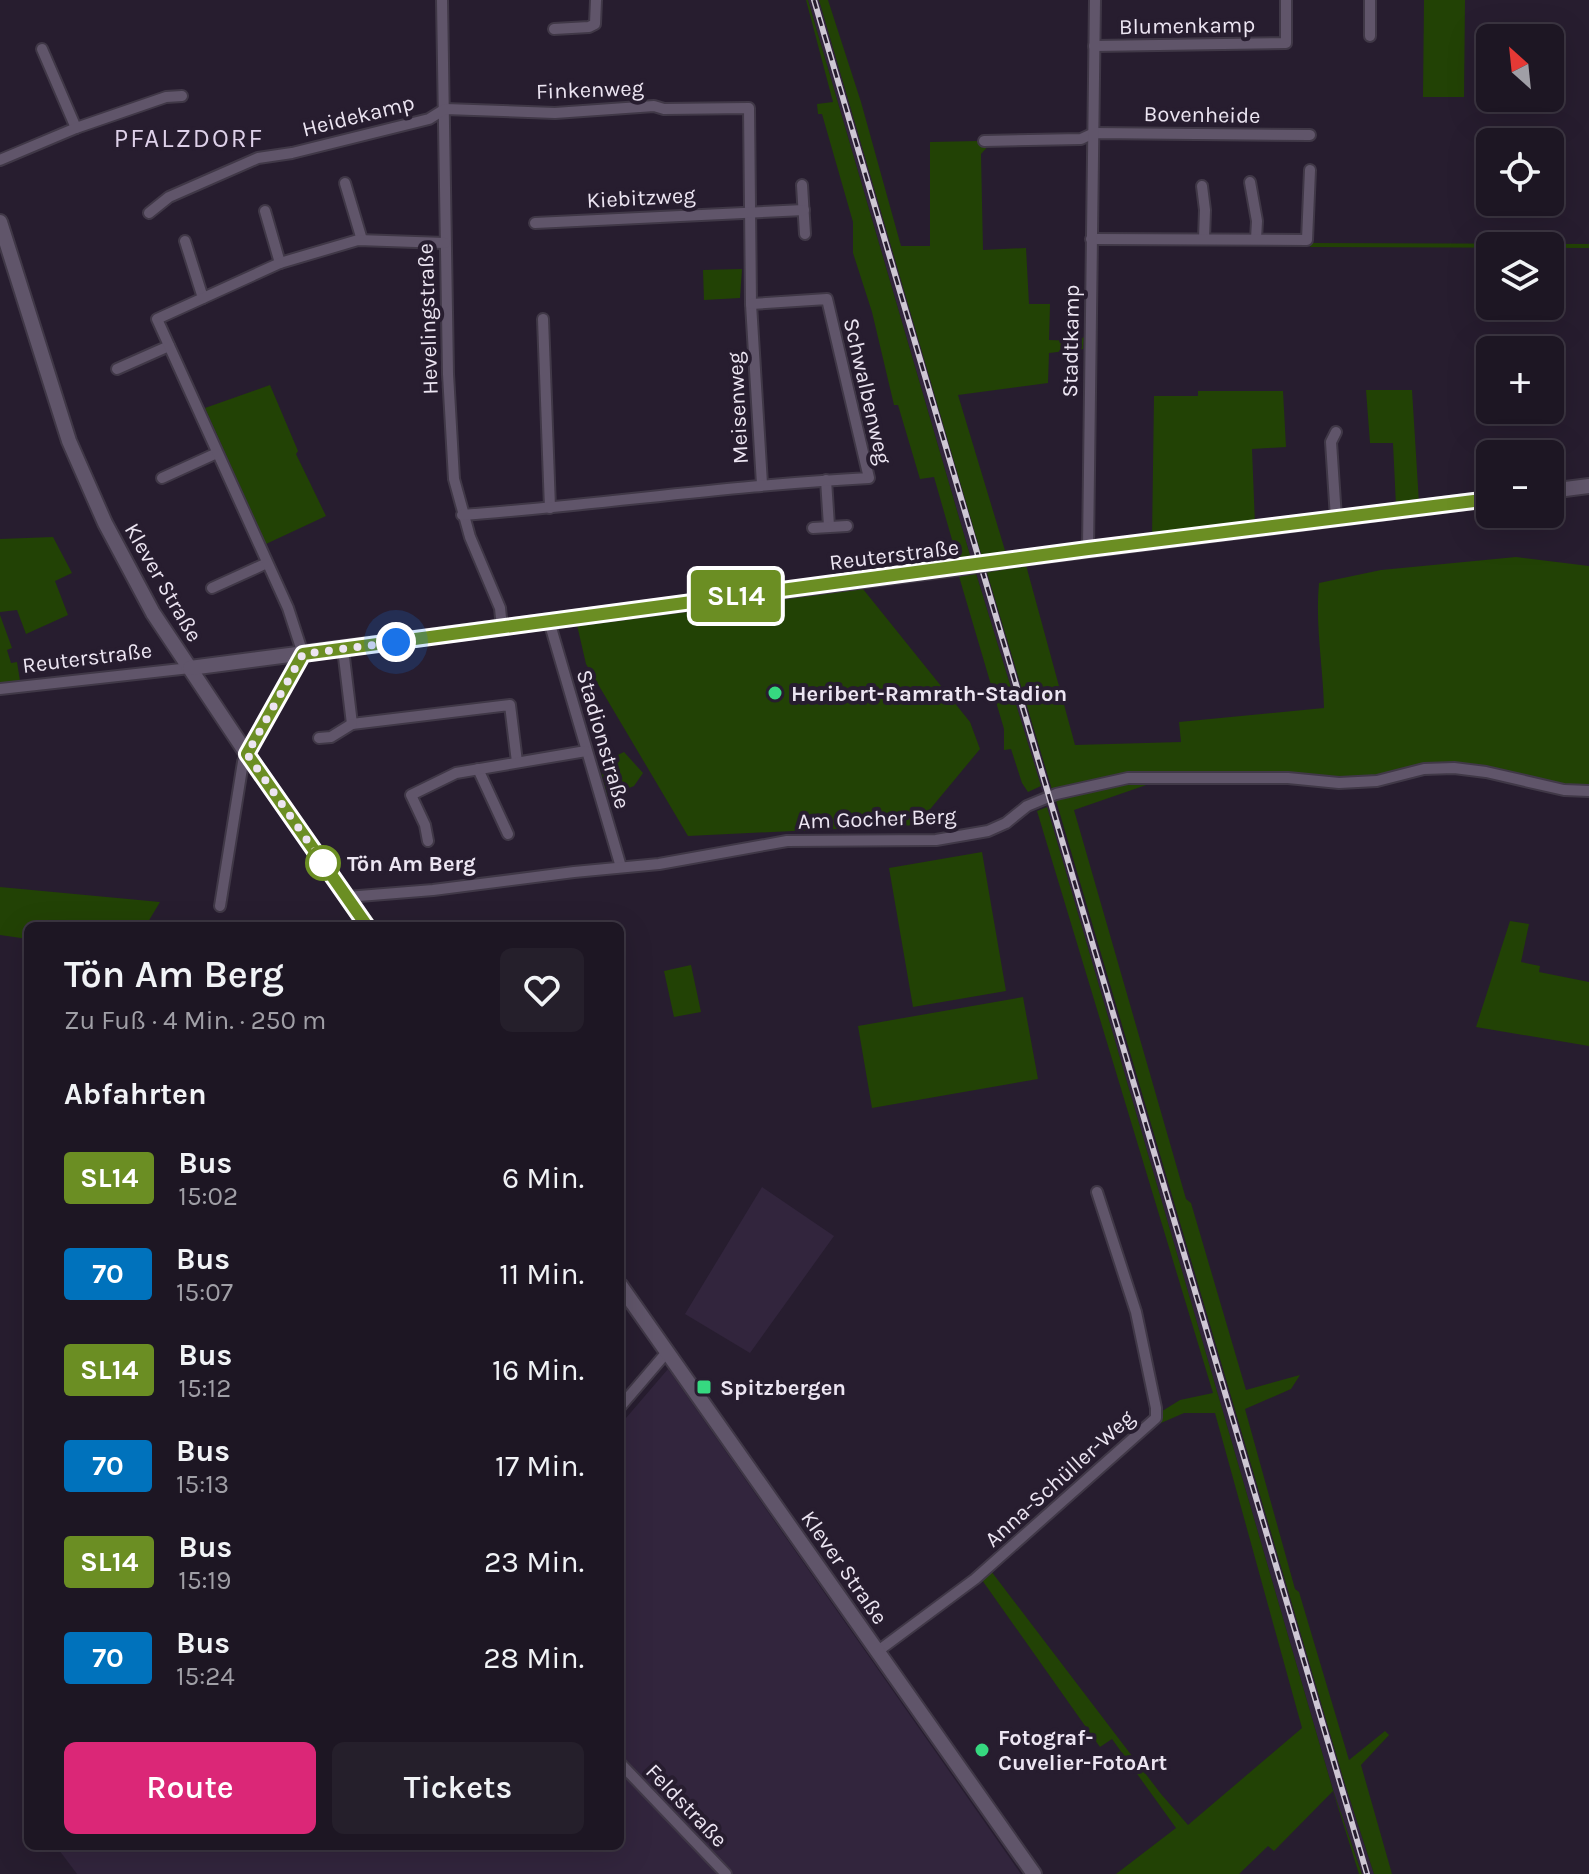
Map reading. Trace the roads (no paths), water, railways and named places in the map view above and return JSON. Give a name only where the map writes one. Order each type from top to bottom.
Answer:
[{"type":"street","name":"Hevelingstraße","points":[[442,0],[445,243],[454,479],[462,515],[500,608],[502,628]]},
{"type":"street","points":[[554,29],[595,24],[596,0]]},
{"type":"street","name":"Stadtkamp","points":[[1088,549],[1095,0]]},
{"type":"street","name":"Blumenkamp","points":[[1094,46],[1286,43],[1286,0]]},
{"type":"street","points":[[1370,0],[1370,36]]},
{"type":"street","points":[[42,49],[76,128]]},
{"type":"street","points":[[0,160],[76,128],[166,97],[182,96]]},
{"type":"street","name":"Finkenweg","points":[[445,109],[555,113],[654,106],[664,109],[735,108]]},
{"type":"street","name":"Meisenweg","points":[[462,515],[762,484],[751,304],[749,108],[735,108]]},
{"type":"street","name":"Heidekamp","points":[[149,213],[169,197],[258,158],[292,153],[429,119],[445,109]]},
{"type":"street","points":[[984,141],[1081,139],[1094,133]]},
{"type":"street","name":"Bovenheide","points":[[1094,133],[1310,135]]},
{"type":"street","points":[[1091,239],[1307,240],[1310,170]]},
{"type":"street","points":[[1250,182],[1257,221],[1256,239]]},
{"type":"street","points":[[345,183],[362,240]]},
{"type":"street","points":[[802,185],[805,234]]},
{"type":"street","points":[[1202,186],[1204,239]]},
{"type":"street","points":[[749,212],[804,210]]},
{"type":"street","points":[[265,211],[280,263]]},
{"type":"street","name":"Kiebitzweg","points":[[535,223],[749,212]]},
{"type":"street","name":"Klever Straße","points":[[0,222],[69,441],[105,523],[184,668],[364,922]]},
{"type":"street","points":[[220,906],[239,775],[247,754],[303,654],[288,608],[157,319],[280,263],[362,240],[445,243]]},
{"type":"street","points":[[185,241],[203,298]]},
{"type":"street","name":"Schwalbenweg","points":[[751,304],[827,299],[869,478],[762,484]]},
{"type":"street","points":[[543,319],[550,508]]},
{"type":"street","points":[[117,369],[169,346]]},
{"type":"street","points":[[1336,432],[1331,442],[1336,518]]},
{"type":"street","points":[[162,478],[217,453]]},
{"type":"street","points":[[826,480],[829,526]]},
{"type":"street","points":[[1564,489],[1589,486]]},
{"type":"street","name":"Reuterstraße","points":[[0,689],[343,649],[1088,549],[1476,501]]},
{"type":"street","points":[[813,528],[847,526]]},
{"type":"street","points":[[212,588],[267,563]]},
{"type":"street","name":"Stadionstraße","points":[[549,621],[621,867]]},
{"type":"street","points":[[343,649],[352,724]]},
{"type":"street","points":[[319,738],[331,737],[352,724],[510,705],[517,762]]},
{"type":"street","points":[[428,841],[425,825],[411,795],[456,773],[586,751]]},
{"type":"street","name":"Am Gocher Berg","points":[[347,897],[659,864],[787,841],[936,840],[988,831],[1006,823],[1027,806],[1056,794],[1128,778],[1288,778],[1339,783],[1377,781],[1424,769],[1454,768],[1564,790],[1589,791]]},
{"type":"street","points":[[478,769],[508,834]]},
{"type":"street","name":"Anna-Schüller-Weg","points":[[878,1651],[975,1579],[1156,1418],[1136,1312],[1097,1192]]},
{"type":"street","name":"Klever Straße","points":[[624,1291],[1034,1874]]},
{"type":"street","points":[[624,1402],[667,1352]]},
{"type":"street","name":"Feldstraße","points":[[624,1767],[726,1874]]},
{"type":"railway","points":[[814,0],[1367,1874]]},
{"type":"place","name":"Heribert-Ramrath-Stadion","points":[[775,693]]},
{"type":"place","name":"Tön Am Berg","points":[[323,863]]},
{"type":"place","name":"Spitzbergen","points":[[704,1387]]},
{"type":"place","name":"Fotograf- Cuvelier-FotoArt","points":[[982,1750]]},
{"type":"district","name":"PFALZDORF","points":[[189,138]]}]
